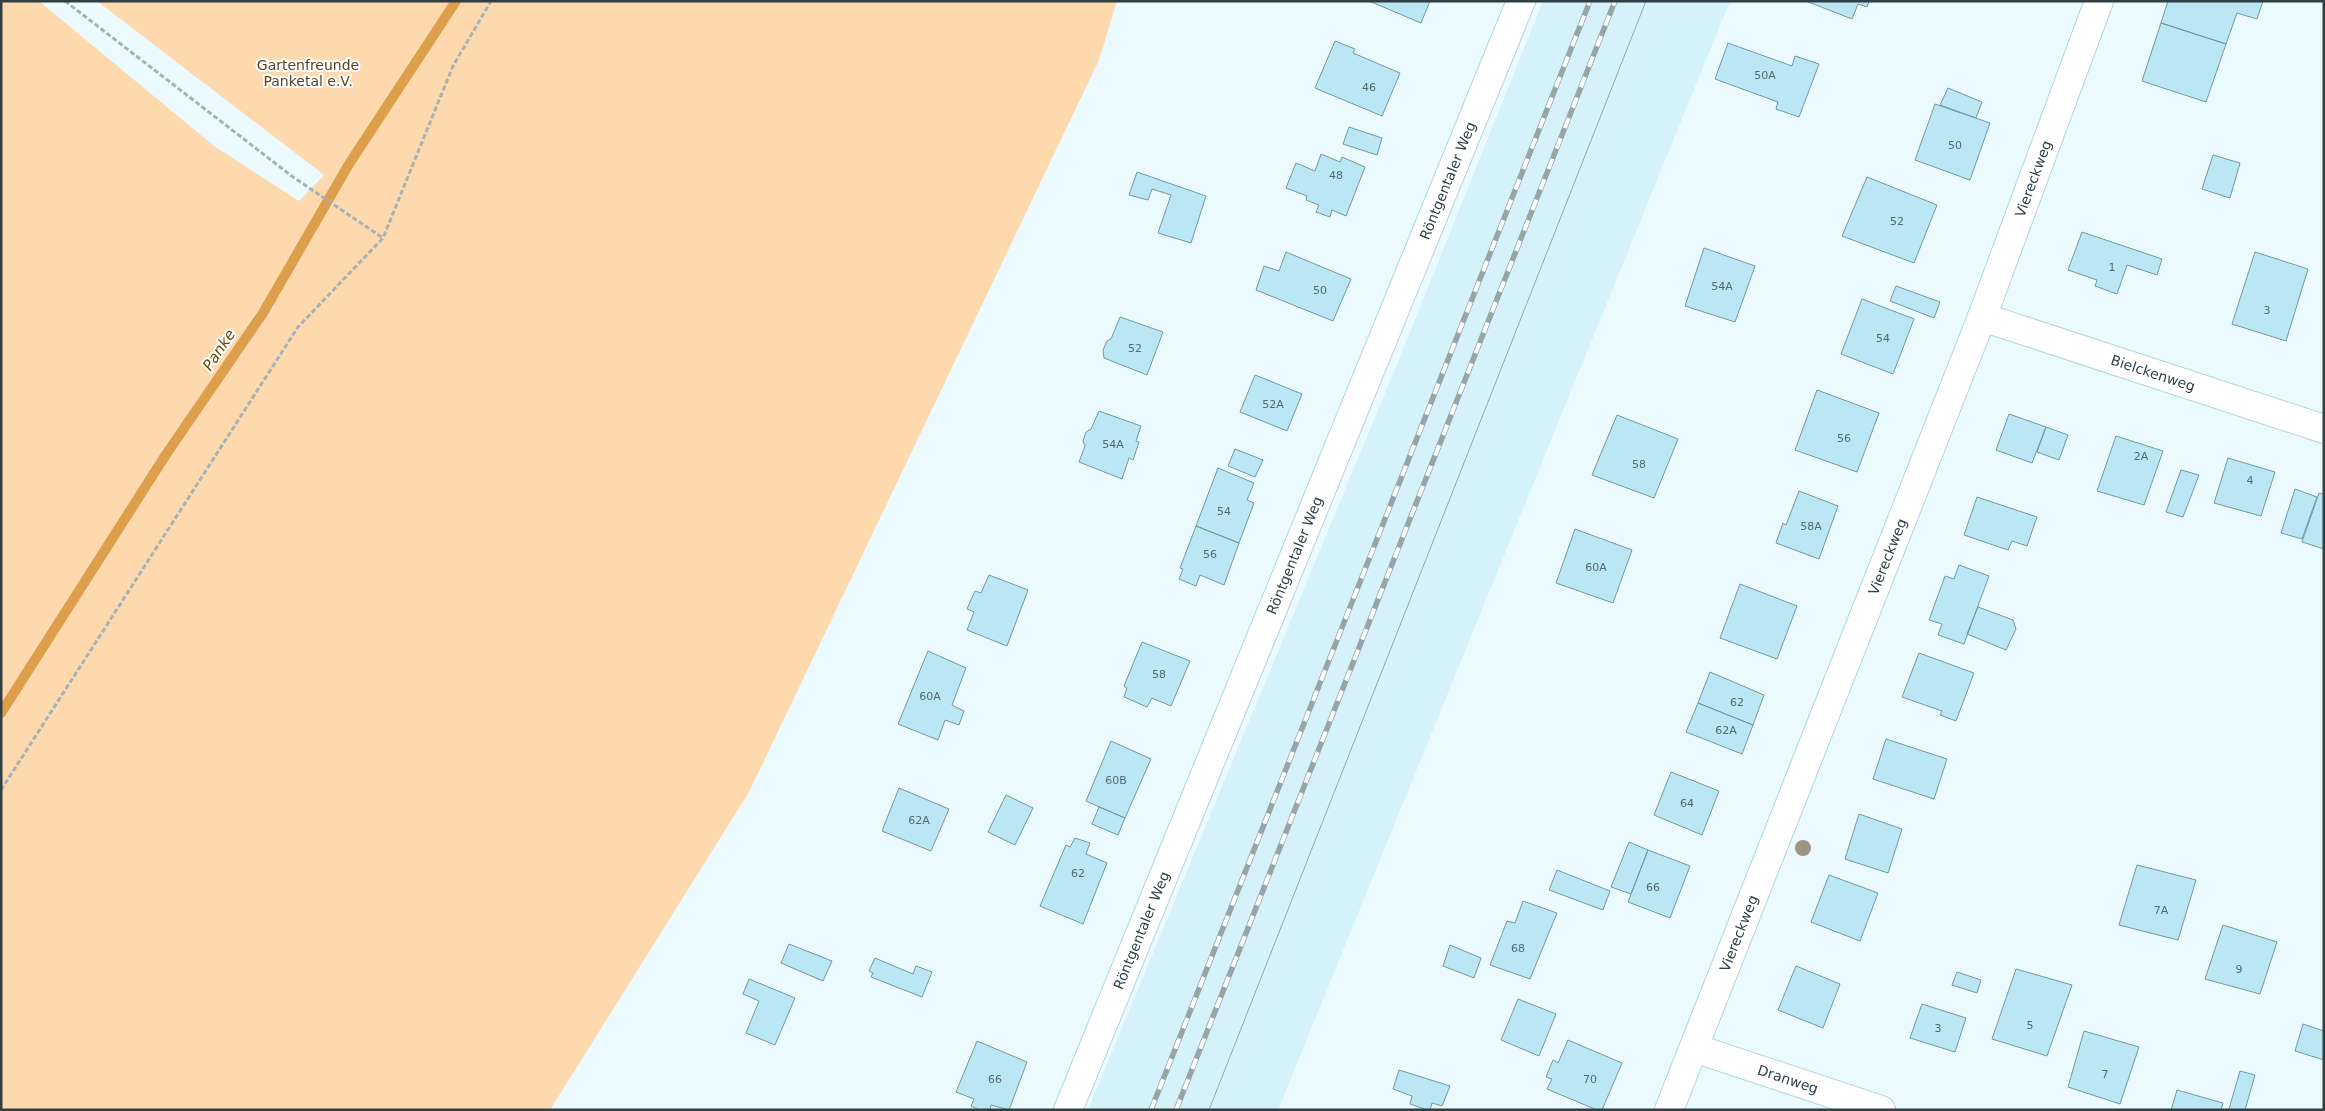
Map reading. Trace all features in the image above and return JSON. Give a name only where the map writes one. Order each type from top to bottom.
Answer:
[{"type":"street","name":"Röntgentaler Weg","points":[[1068,1110],[1521,1]]},
{"type":"street","name":"Viereckweg","points":[[1669,1110],[1982,318],[2099,1]]},
{"type":"street","name":"Bielckenweg","points":[[1982,318],[2324,429]]},
{"type":"street","name":"Dranweg","points":[[1694,1048],[1881,1110]]},
{"type":"path","points":[[65,1],[292,177],[383,238]]},
{"type":"path","points":[[1,790],[298,327],[383,238],[453,66],[491,1]]},
{"type":"shaded area","points":[[1543,1],[1730,1],[1278,1110],[1088,1110],[1400,357]]},
{"type":"green space","name":"Gartenfreunde Panketal e.V.","points":[[1,1],[39,1],[214,146],[299,201],[324,175],[97,1],[1117,1],[1099,60],[749,792],[550,1110],[1,1110]]},
{"type":"building","points":[[1369,1],[1430,1],[1421,23]]},
{"type":"building","points":[[1806,1],[1869,1],[1867,7],[1858,4],[1852,19]]},
{"type":"building","points":[[2168,1],[2263,1],[2257,19],[2237,13],[2226,44],[2161,23]]},
{"type":"building","points":[[2161,23],[2226,44],[2206,102],[2142,81]]},
{"type":"building","points":[[1335,41],[1355,49],[1353,53],[1400,73],[1382,116],[1315,88]]},
{"type":"building","points":[[1728,43],[1792,66],[1795,56],[1819,64],[1799,117],[1776,109],[1778,102],[1715,79]]},
{"type":"building","points":[[1948,88],[1982,102],[1976,118],[1940,105]]},
{"type":"building","points":[[1935,104],[1990,123],[1970,180],[1915,160]]},
{"type":"building","points":[[1349,127],[1382,138],[1377,155],[1343,144]]},
{"type":"building","points":[[1321,154],[1340,162],[1342,157],[1365,167],[1346,216],[1332,210],[1330,217],[1316,212],[1319,205],[1306,200],[1307,196],[1286,188],[1296,163],[1315,171]]},
{"type":"building","points":[[2213,155],[2240,163],[2230,198],[2202,189]]},
{"type":"building","points":[[1137,172],[1206,196],[1191,243],[1158,233],[1171,195],[1152,189],[1148,200],[1129,195]]},
{"type":"building","points":[[1867,177],[1937,205],[1914,263],[1842,236]]},
{"type":"building","points":[[2082,232],[2162,259],[2157,275],[2127,265],[2117,294],[2095,286],[2097,280],[2068,270]]},
{"type":"building","points":[[1704,248],[1755,266],[1735,322],[1685,306]]},
{"type":"building","points":[[1286,252],[1351,279],[1333,321],[1256,290],[1264,266],[1279,271]]},
{"type":"building","points":[[2255,252],[2308,269],[2286,341],[2232,324]]},
{"type":"building","points":[[1896,286],[1940,302],[1934,318],[1890,301]]},
{"type":"building","points":[[1862,299],[1914,319],[1893,374],[1841,354]]},
{"type":"building","points":[[1120,317],[1163,332],[1147,375],[1104,358],[1103,350],[1107,341],[1111,339]]},
{"type":"building","points":[[1255,375],[1302,394],[1287,431],[1240,412]]},
{"type":"building","points":[[1817,390],[1879,413],[1857,472],[1795,450]]},
{"type":"building","points":[[1099,411],[1141,426],[1136,441],[1139,442],[1133,460],[1129,458],[1122,479],[1079,462],[1085,446],[1083,441],[1086,432],[1091,429]]},
{"type":"building","points":[[2009,414],[2046,427],[2032,463],[1996,450]]},
{"type":"building","points":[[1617,415],[1678,439],[1654,498],[1592,475]]},
{"type":"building","points":[[2046,427],[2068,435],[2059,460],[2037,452]]},
{"type":"building","points":[[2116,436],[2163,451],[2144,505],[2097,491]]},
{"type":"building","points":[[1235,449],[1263,460],[1255,477],[1228,466]]},
{"type":"building","points":[[2228,458],[2275,472],[2261,516],[2214,503]]},
{"type":"building","points":[[1218,468],[1254,483],[1247,500],[1254,503],[1239,543],[1196,526]]},
{"type":"building","points":[[2181,470],[2199,475],[2183,517],[2166,512]]},
{"type":"building","points":[[2295,489],[2317,497],[2302,539],[2281,533]]},
{"type":"building","points":[[1799,491],[1838,506],[1819,559],[1776,543],[1783,523],[1786,525]]},
{"type":"building","points":[[2319,493],[2324,494],[2324,549],[2302,542]]},
{"type":"building","points":[[1977,497],[2037,517],[2027,546],[2012,541],[2008,550],[1964,535]]},
{"type":"building","points":[[1196,526],[1239,543],[1224,585],[1200,575],[1196,586],[1179,579],[1183,569],[1180,568]]},
{"type":"building","points":[[1575,529],[1632,550],[1613,603],[1556,583]]},
{"type":"building","points":[[1959,565],[1989,576],[1964,644],[1938,635],[1942,624],[1929,620],[1945,576],[1954,579]]},
{"type":"building","points":[[989,575],[1028,590],[1007,646],[967,630],[974,612],[967,609],[975,591],[981,593]]},
{"type":"building","points":[[1740,584],[1797,606],[1777,659],[1720,638]]},
{"type":"building","points":[[1978,607],[2013,620],[2016,629],[2006,650],[1967,634]]},
{"type":"building","points":[[1142,642],[1190,661],[1171,706],[1152,698],[1147,707],[1124,697],[1127,688],[1124,686]]},
{"type":"building","points":[[928,651],[966,668],[952,705],[964,711],[959,725],[945,720],[938,740],[898,724]]},
{"type":"building","points":[[1919,653],[1974,673],[1956,721],[1940,715],[1942,711],[1902,697]]},
{"type":"building","points":[[1710,672],[1764,695],[1753,725],[1698,703]]},
{"type":"building","points":[[1698,703],[1753,725],[1742,754],[1686,732]]},
{"type":"building","points":[[1886,739],[1947,759],[1934,799],[1873,779]]},
{"type":"building","points":[[1111,741],[1151,759],[1125,818],[1086,801]]},
{"type":"building","points":[[1671,772],[1719,791],[1702,835],[1654,815]]},
{"type":"building","points":[[899,788],[949,809],[931,851],[882,831]]},
{"type":"building","points":[[1006,795],[1033,808],[1015,845],[988,832]]},
{"type":"building","points":[[1099,807],[1125,818],[1118,835],[1092,824]]},
{"type":"building","points":[[1859,814],[1902,829],[1888,873],[1845,859]]},
{"type":"building","points":[[1075,838],[1090,843],[1086,854],[1107,863],[1083,924],[1040,906],[1066,845],[1070,847]]},
{"type":"building","points":[[1629,842],[1648,850],[1631,894],[1611,887]]},
{"type":"building","points":[[1648,850],[1690,866],[1670,918],[1628,902]]},
{"type":"building","points":[[2137,865],[2196,880],[2178,940],[2119,925]]},
{"type":"building","points":[[1557,870],[1610,891],[1603,910],[1549,890]]},
{"type":"building","points":[[1829,875],[1878,893],[1860,941],[1811,922]]},
{"type":"building","points":[[1523,901],[1557,913],[1530,979],[1490,965],[1507,921],[1515,923]]},
{"type":"building","points":[[2223,925],[2277,942],[2260,994],[2205,979]]},
{"type":"building","points":[[789,944],[832,961],[823,981],[781,963]]},
{"type":"building","points":[[1450,945],[1481,958],[1474,978],[1443,966]]},
{"type":"building","points":[[875,958],[913,974],[916,966],[932,972],[922,997],[871,977],[873,973],[869,971]]},
{"type":"building","points":[[1796,966],[1840,984],[1823,1028],[1778,1010]]},
{"type":"building","points":[[2016,969],[2072,985],[2047,1056],[1992,1039]]},
{"type":"building","points":[[1957,972],[1981,980],[1977,993],[1952,985]]},
{"type":"building","points":[[749,979],[795,998],[775,1045],[746,1033],[759,1001],[743,994]]},
{"type":"building","points":[[1518,999],[1556,1014],[1539,1056],[1501,1040]]},
{"type":"building","points":[[1922,1004],[1966,1018],[1955,1052],[1910,1038]]},
{"type":"building","points":[[2303,1024],[2324,1031],[2324,1060],[2295,1051]]},
{"type":"building","points":[[2084,1031],[2139,1047],[2120,1104],[2068,1087]]},
{"type":"building","points":[[1568,1040],[1622,1063],[1602,1110],[1597,1110],[1547,1089],[1552,1079],[1546,1077],[1553,1060],[1558,1063]]},
{"type":"building","points":[[977,1041],[1027,1062],[1009,1110],[991,1105],[990,1110],[979,1110],[971,1106],[974,1099],[956,1092]]},
{"type":"building","points":[[1399,1070],[1450,1086],[1442,1106],[1432,1103],[1430,1110],[1427,1110],[1410,1104],[1412,1096],[1393,1089]]},
{"type":"building","points":[[2240,1071],[2255,1075],[2245,1110],[2231,1110],[2229,1109]]},
{"type":"building","points":[[2177,1090],[2223,1103],[2221,1110],[2171,1110]]},
{"type":"waterway","name":"Panke","points":[[1,713],[165,456],[263,313],[349,164],[456,1]]},
{"type":"tram line","points":[[1209,1110],[1646,1]]},
{"type":"railway","points":[[1151,1110],[1590,1]]},
{"type":"railway","points":[[1176,1110],[1615,1]]}]
